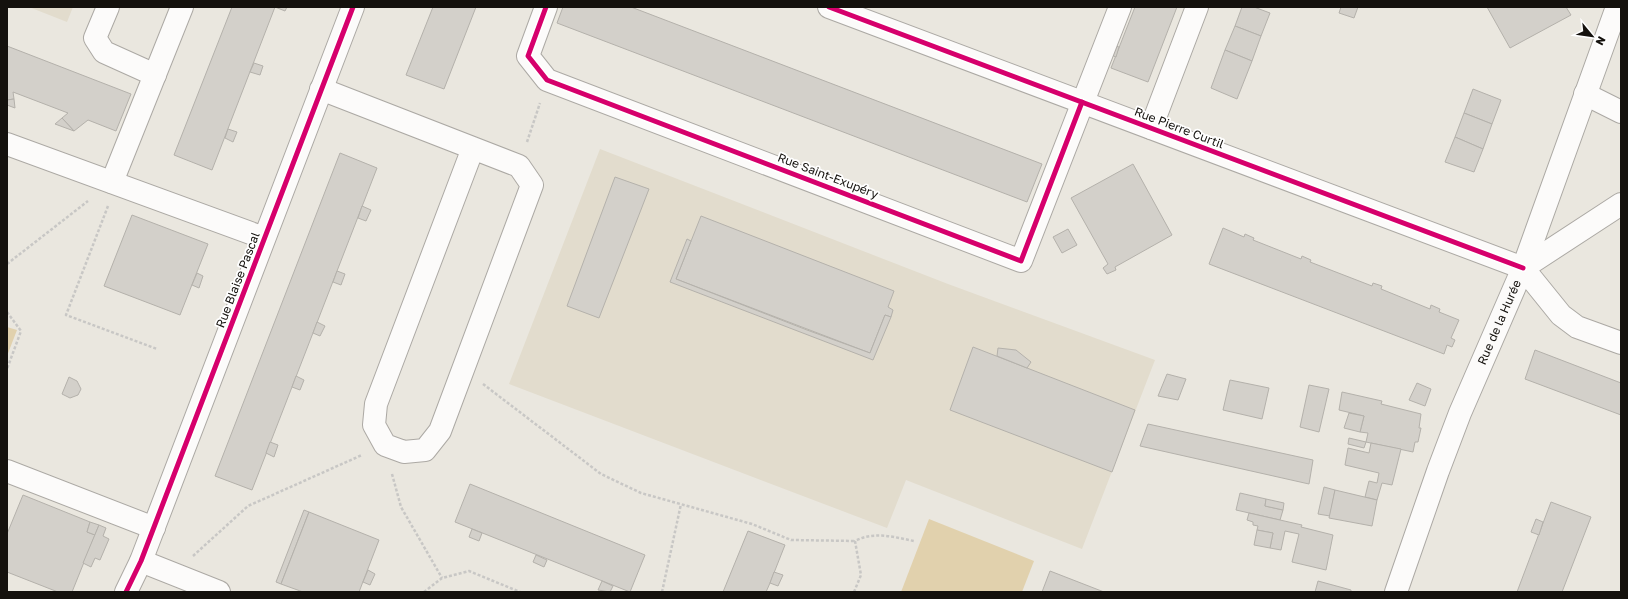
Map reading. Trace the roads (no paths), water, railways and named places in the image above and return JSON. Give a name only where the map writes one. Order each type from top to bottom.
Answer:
[{"type":"street","points":[[108,7],[96,38],[104,52],[155,75]]},
{"type":"street","points":[[112,182],[182,7]]},
{"type":"street","name":"Rue Blaise Pascal","points":[[126,592],[141,561],[154,528],[353,7]]},
{"type":"street","name":"Rue Saint-Exupéry","points":[[546,7],[528,56],[547,80],[1021,261],[1082,102]]},
{"type":"street","name":"Rue Pierre Curtil","points":[[829,7],[1523,268]]},
{"type":"street","points":[[1082,102],[1120,7]]},
{"type":"street","points":[[1151,128],[1197,7]]},
{"type":"street","name":"Rue de la Hurée","points":[[1396,592],[1460,413],[1523,268],[1617,7]]},
{"type":"street","points":[[321,89],[473,148],[519,166],[532,185],[440,431],[424,450],[404,452],[384,445],[374,425],[376,404],[473,148]]},
{"type":"street","points":[[1585,94],[1621,112]]},
{"type":"street","points":[[7,144],[264,238]]},
{"type":"street","points":[[1617,212],[1523,268],[1567,319],[1577,327],[1621,343]]},
{"type":"street","points":[[7,471],[154,528]]},
{"type":"street","points":[[141,561],[219,592]]}]
